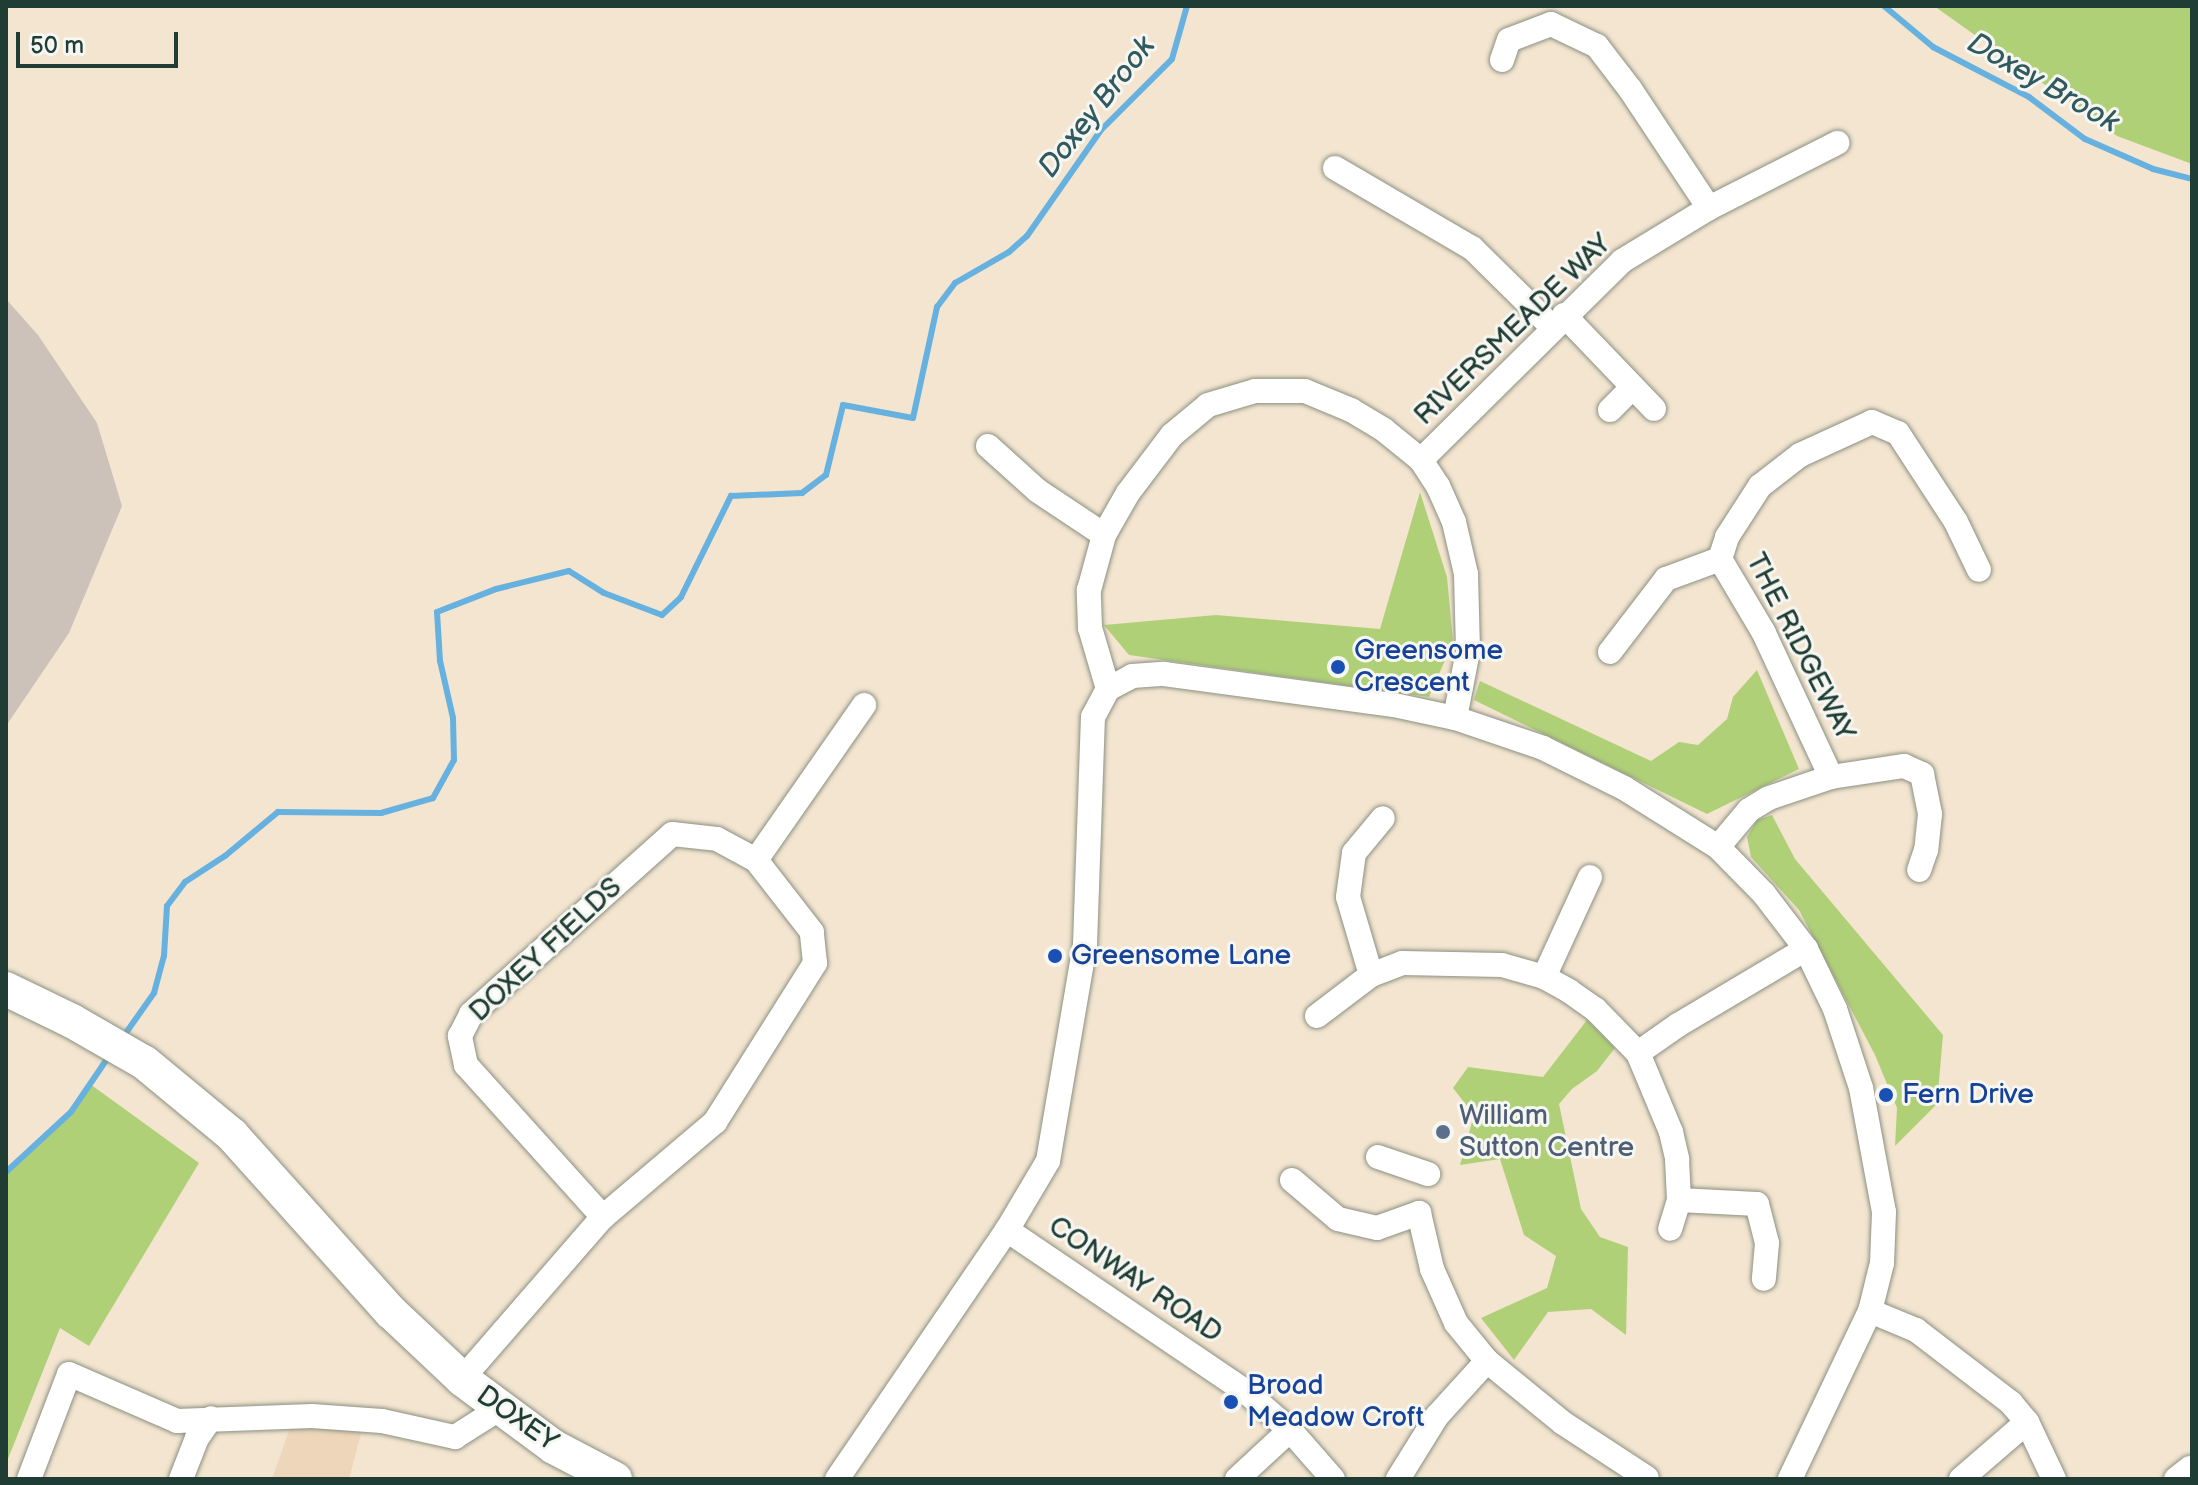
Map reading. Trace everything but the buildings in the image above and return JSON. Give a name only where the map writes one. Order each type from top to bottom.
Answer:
[{"type":"street","points":[[1506,50],[1551,24],[1597,46],[1630,89],[1709,208]]},
{"type":"street","name":"RIVERSMEADE WAY","points":[[1421,460],[1622,261],[1709,208],[1828,158]]},
{"type":"street","points":[[1335,168],[1472,248],[1654,409]]},
{"type":"street","points":[[1610,410],[1632,388]]},
{"type":"street","points":[[1108,689],[1096,659],[1090,628],[1089,590],[1104,535],[1128,493],[1172,435],[1208,405],[1255,391],[1305,391],[1340,405],[1384,430],[1421,460],[1438,486],[1454,522],[1466,574],[1468,651],[1455,718]]},
{"type":"street","name":"THE RIDGEWAY","points":[[1831,777],[1764,633],[1720,559],[1727,537],[1760,486],[1800,455],[1872,422],[1898,433],[1956,522],[1979,570]]},
{"type":"street","points":[[988,446],[1038,491],[1104,535]]},
{"type":"street","points":[[1610,652],[1666,579],[1720,559]]},
{"type":"street","points":[[837,1479],[1038,1183],[1055,1129],[1085,945],[1089,740],[1093,717],[1108,689],[1132,676],[1164,674],[1345,696],[1455,718],[1543,748],[1624,788],[1718,847],[1764,894],[1806,949],[1835,1009],[1861,1088],[1884,1212],[1882,1263],[1870,1311],[1790,1479]]},
{"type":"street","points":[[756,860],[864,705]]},
{"type":"street","points":[[1718,847],[1749,810],[1769,798],[1831,777],[1904,766],[1922,774],[1930,814],[1926,850],[1919,870]]},
{"type":"street","points":[[1371,975],[1348,897],[1354,853],[1383,818]]},
{"type":"street","name":"DOXEY FIELDS","points":[[462,1379],[603,1217],[715,1122],[815,963],[812,932],[756,860],[717,839],[672,834],[471,1014],[460,1036],[466,1065],[603,1217]]},
{"type":"street","points":[[1544,977],[1590,877]]},
{"type":"street","points":[[1638,1053],[1678,1025],[1806,949]]},
{"type":"street","points":[[1317,1016],[1371,975],[1402,963],[1502,965],[1544,977],[1595,1009],[1638,1053],[1671,1132],[1679,1200],[1670,1229]]},
{"type":"street","points":[[6,989],[72,1021],[145,1063],[232,1135],[391,1312],[462,1379]]},
{"type":"street","points":[[1378,1157],[1428,1174]]},
{"type":"street","points":[[1292,1180],[1338,1219],[1377,1228],[1419,1213],[1432,1269],[1456,1323],[1487,1361],[1563,1423],[1647,1478]]},
{"type":"street","points":[[1679,1200],[1757,1204],[1767,1243],[1764,1279]]},
{"type":"street","name":"CONWAY ROAD","points":[[1007,1230],[1246,1392],[1290,1430],[1333,1479]]},
{"type":"street","points":[[1870,1311],[1916,1330],[2011,1403],[2027,1422],[2054,1479]]},
{"type":"street","points":[[1398,1479],[1437,1416],[1487,1361]]},
{"type":"street","points":[[29,1479],[69,1374],[177,1421],[312,1416],[382,1421],[455,1437],[499,1409]]},
{"type":"street","name":"DOXEY","points":[[462,1379],[554,1447],[615,1479]]},
{"type":"street","points":[[181,1479],[197,1438],[211,1418]]},
{"type":"street","points":[[1961,1479],[2027,1422]]},
{"type":"street","points":[[1237,1479],[1290,1430]]},
{"type":"shaded area","points":[[6,299],[38,335],[97,423],[122,506],[69,633],[6,726]]},
{"type":"shaded area","points":[[291,1425],[362,1430],[349,1479],[272,1479]]},
{"type":"green space","points":[[1934,6],[2192,6],[2192,164],[2117,136]]},
{"type":"green space","points":[[1420,492],[1447,577],[1453,642],[1429,697],[1129,655],[1104,625],[1216,615],[1380,629]]},
{"type":"green space","points":[[1757,670],[1799,769],[1707,814],[1474,700],[1480,681],[1651,761],[1679,742],[1698,745],[1727,719],[1733,697]]},
{"type":"green space","points":[[1772,815],[1795,859],[1943,1035],[1937,1104],[1895,1146],[1897,1108],[1875,1055],[1799,910],[1751,857],[1747,837],[1757,820]]},
{"type":"green space","points":[[1587,1020],[1615,1048],[1597,1071],[1572,1089],[1559,1104],[1581,1209],[1600,1237],[1628,1247],[1626,1335],[1591,1309],[1548,1312],[1514,1360],[1481,1318],[1547,1288],[1556,1256],[1524,1235],[1500,1159],[1460,1165],[1474,1115],[1453,1088],[1468,1067],[1543,1077]]},
{"type":"green space","points":[[90,1084],[199,1163],[89,1346],[60,1328],[6,1464],[6,1172],[71,1112]]},
{"type":"waterway","name":"Doxey Brook","points":[[123,1037],[154,993],[164,956],[167,906],[185,882],[225,856],[278,812],[381,813],[433,798],[454,760],[453,718],[440,661],[437,612],[496,589],[569,571],[604,593],[662,615],[681,597],[731,496],[802,493],[826,475],[843,405],[913,418],[937,307],[955,283],[1009,252],[1027,236],[1101,130],[1172,59],[1187,6]]},
{"type":"waterway","name":"Doxey Brook","points":[[1884,6],[1933,47],[2029,97],[2085,139],[2153,169],[2192,179]]},
{"type":"waterway","name":"Doxey Brook","points":[[6,1172],[71,1112],[109,1056]]},
{"type":"place","name":"Greensome Crescent","points":[[1338,667]]},
{"type":"place","name":"Greensome Lane","points":[[1055,956]]},
{"type":"place","name":"Fern Drive","points":[[1886,1095]]},
{"type":"place","name":"William Sutton Centre","points":[[1443,1132]]},
{"type":"place","name":"Broad Meadow Croft","points":[[1231,1402]]}]
